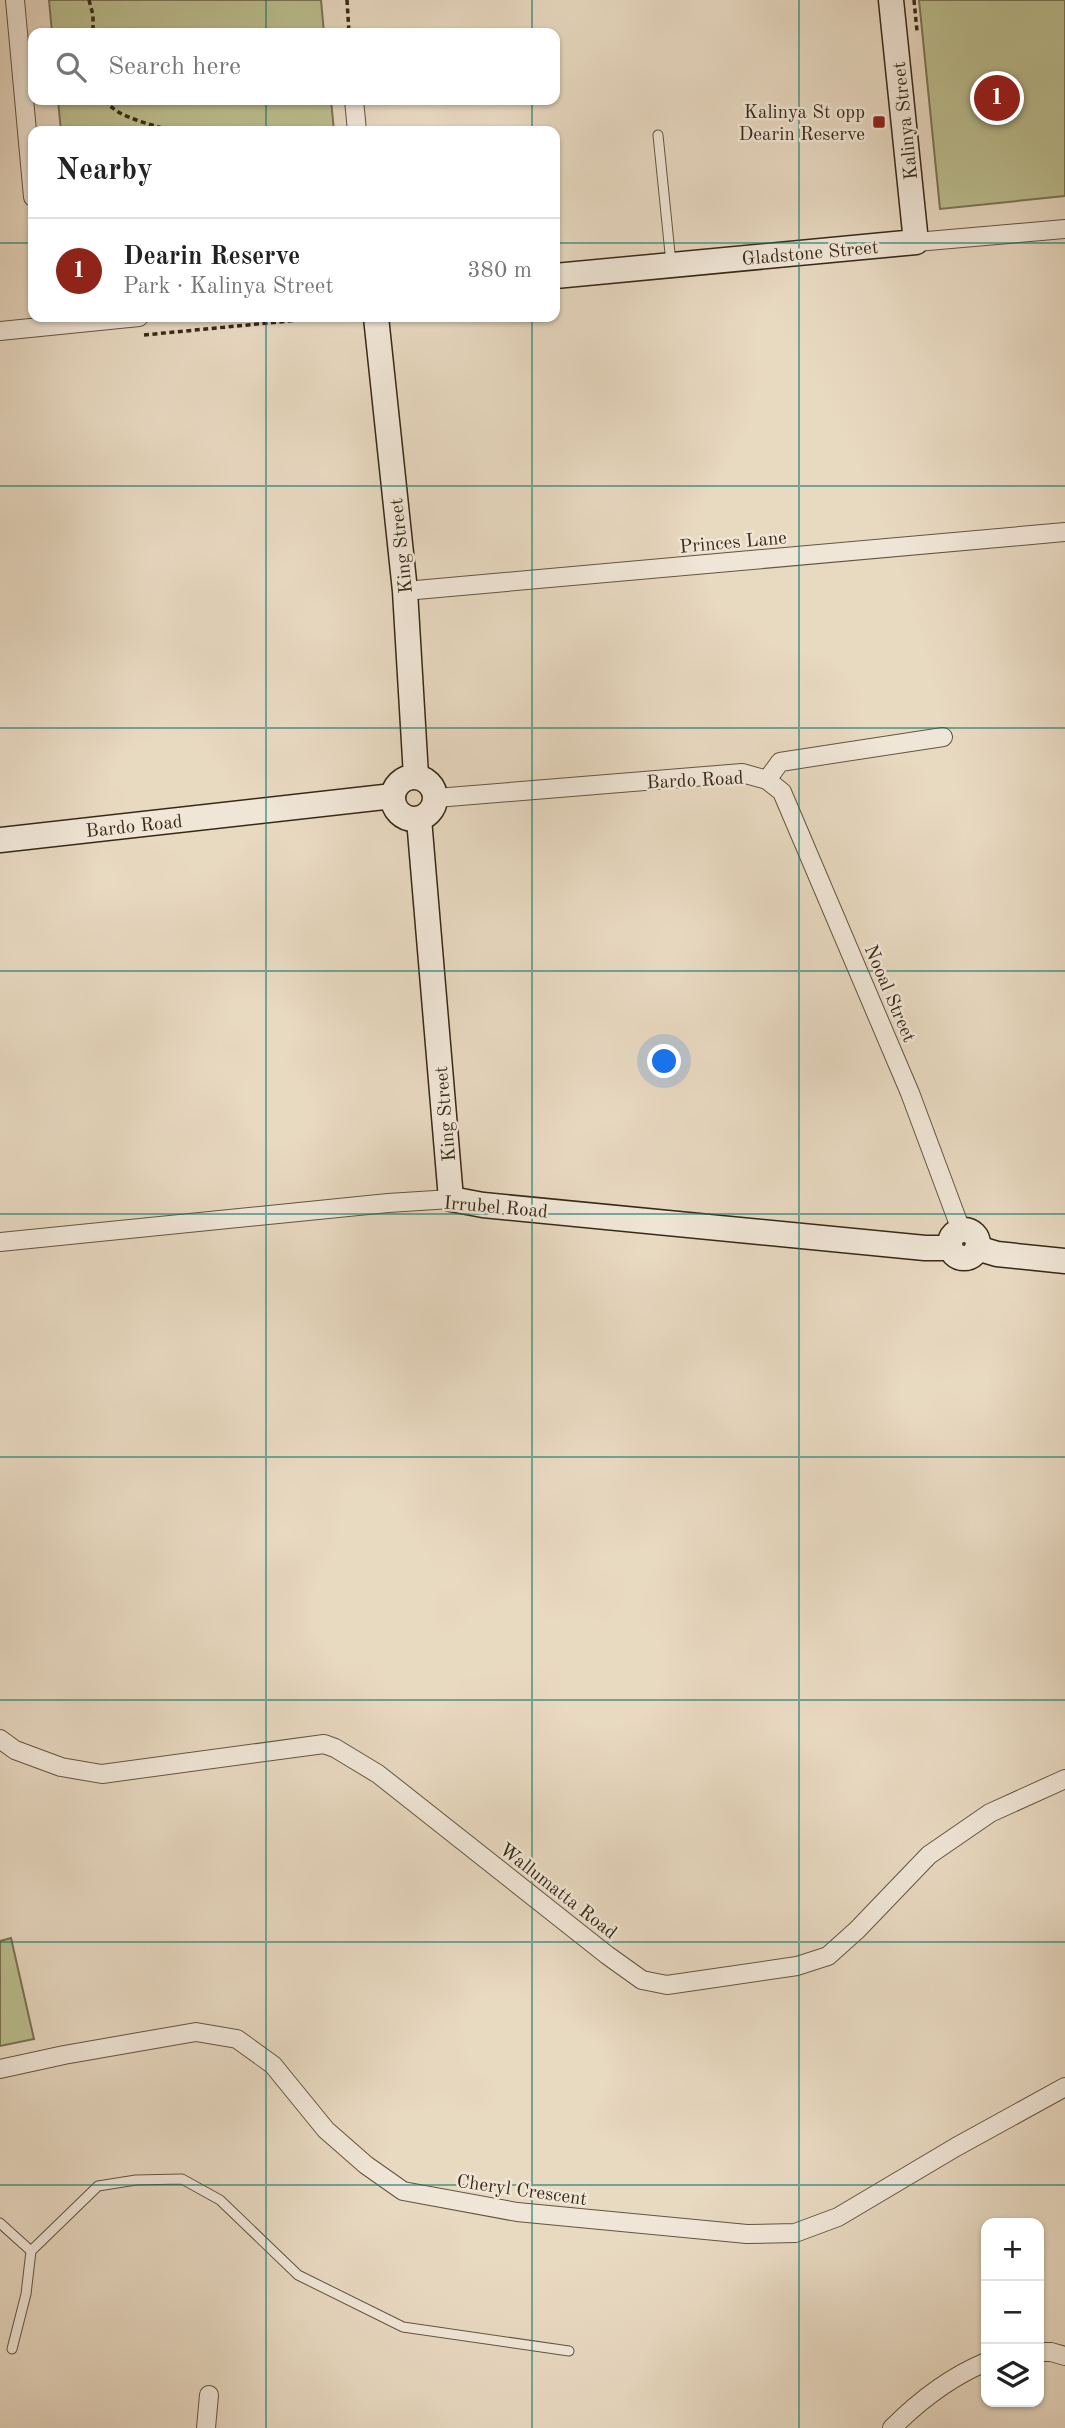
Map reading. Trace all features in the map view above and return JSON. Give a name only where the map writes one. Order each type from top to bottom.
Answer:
[{"type":"street","points":[[15,0],[28,142]]},
{"type":"street","name":"Kalinya Street","points":[[891,0],[916,242]]},
{"type":"street","points":[[354,105],[357,126]]},
{"type":"street","name":"Gladstone Street","points":[[560,276],[1065,229]]},
{"type":"street","points":[[0,331],[40,322]]},
{"type":"street","name":"King Street","points":[[377,322],[405,591],[416,776]]},
{"type":"street","name":"Princes Lane","points":[[405,591],[1065,532]]},
{"type":"street","name":"Bardo Road","points":[[436,798],[742,773],[767,780],[780,762],[943,737]]},
{"type":"street","points":[[416,776],[428,781],[436,798],[432,810],[419,819],[404,817],[398,812],[393,796],[398,784],[404,779],[416,776]]},
{"type":"street","name":"Nooal Street","points":[[767,780],[782,792],[910,1093],[963,1242]]},
{"type":"street","name":"Bardo Road","points":[[0,840],[393,796]]},
{"type":"street","name":"King Street","points":[[419,819],[451,1199]]},
{"type":"street","name":"Irrubel Road","points":[[0,1242],[451,1199],[484,1205],[915,1247],[963,1242],[997,1254],[1065,1261]]},
{"type":"street","name":"Wallumatta Road","points":[[0,1739],[15,1750],[61,1767],[102,1774],[324,1744],[335,1748],[377,1774],[625,1968],[642,1980],[667,1985],[797,1966],[828,1956],[857,1930],[929,1855],[990,1813],[1065,1779]]},
{"type":"street","name":"Cheryl Crescent","points":[[0,2069],[64,2054],[196,2032],[237,2039],[272,2066],[326,2130],[366,2165],[403,2191],[517,2212],[747,2234],[795,2233],[838,2217],[956,2147],[1065,2087]]},
{"type":"street","points":[[1044,2352],[1065,2356]]},
{"type":"street","points":[[892,2428],[915,2405],[962,2372],[981,2364]]},
{"type":"street","points":[[206,2428],[209,2395]]},
{"type":"lane","points":[[658,135],[671,265]]},
{"type":"lane","points":[[12,2349],[26,2294],[31,2251],[98,2186],[136,2180],[182,2179],[220,2200],[298,2275],[403,2327],[569,2351]]},
{"type":"lane","points":[[0,2223],[31,2251]]},
{"type":"path","points":[[89,0],[93,28]]},
{"type":"path","points":[[347,0],[349,28]]},
{"type":"path","points":[[914,0],[918,35]]},
{"type":"path","points":[[108,105],[125,115],[157,126]]},
{"type":"path","points":[[133,336],[278,322]]},
{"type":"green space","points":[[49,0],[321,0],[324,28],[52,28]]},
{"type":"green space","points":[[919,0],[1065,0],[1065,196],[940,209]]},
{"type":"green space","points":[[58,105],[331,105],[334,126],[61,126]]},
{"type":"green space","points":[[11,1938],[34,2039],[0,2046],[0,1941]]},
{"type":"place","name":"Dearin Reserve","points":[[997,98]]},
{"type":"place","name":"Kalinya St opp Dearin Reserve","points":[[879,122]]}]
